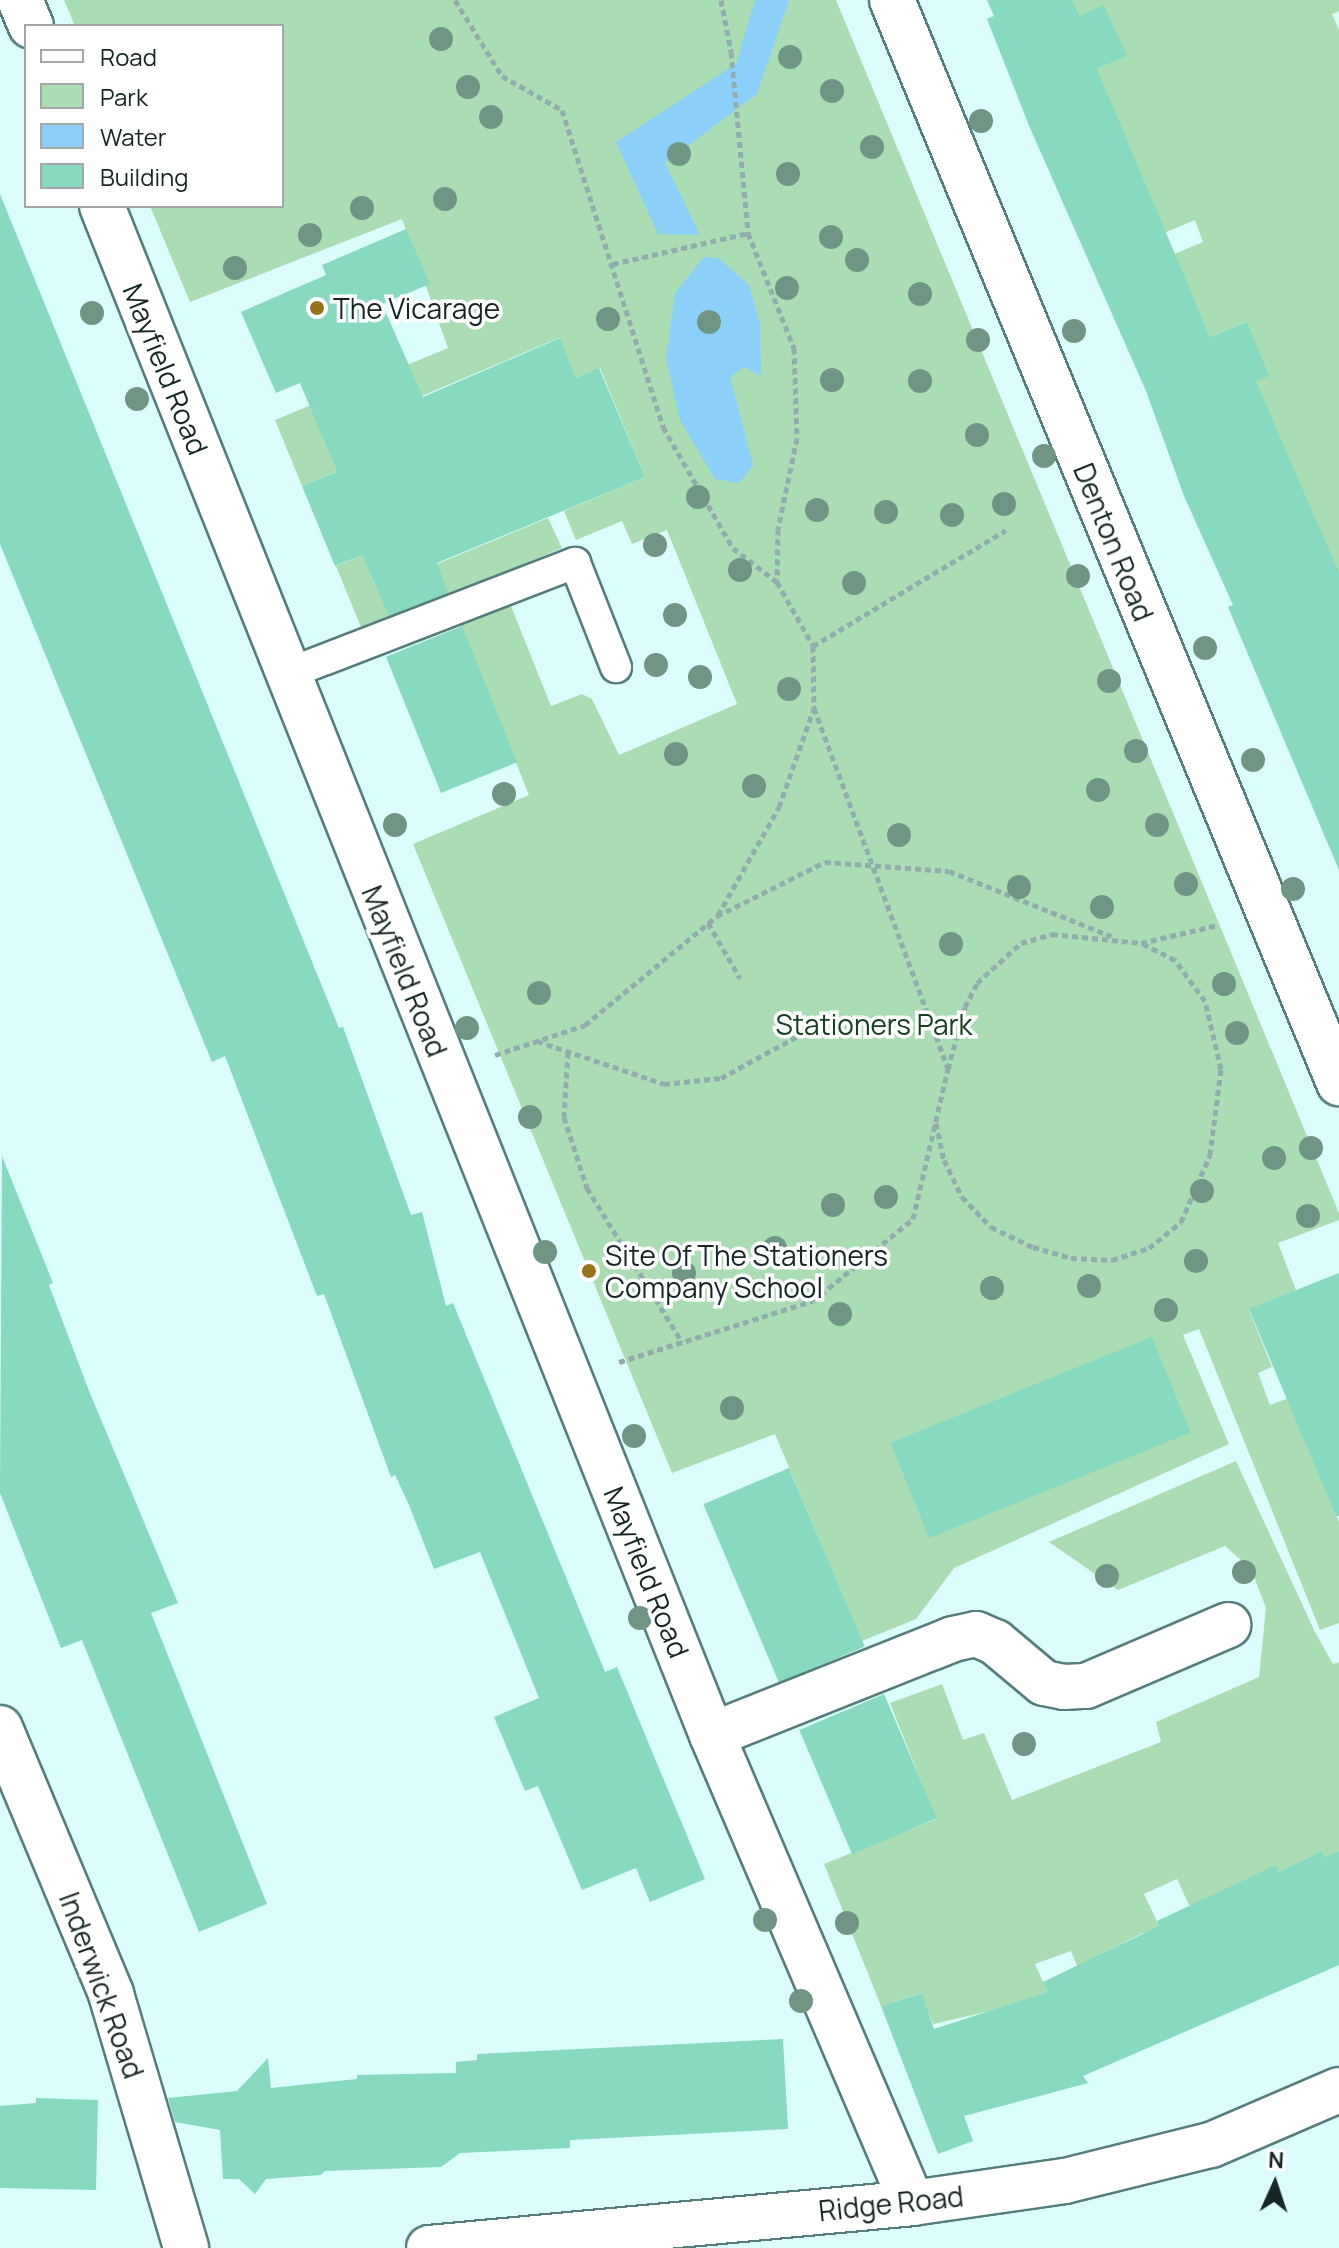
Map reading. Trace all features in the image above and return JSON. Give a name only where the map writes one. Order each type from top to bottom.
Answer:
[{"type":"street","points":[[20,0],[30,24]]},
{"type":"street","name":"Denton Road","points":[[892,0],[1264,908],[1339,1083]]},
{"type":"street","name":"Mayfield Road","points":[[103,208],[712,1735],[912,2203]]},
{"type":"street","points":[[712,1735],[953,1639],[976,1634],[995,1642],[1044,1683],[1064,1687],[1086,1686],[1228,1625]]},
{"type":"street","name":"Inderwick Road","points":[[0,1728],[111,1994],[186,2248]]},
{"type":"street","name":"Ridge Road","points":[[429,2248],[912,2203],[1065,2181],[1211,2145],[1339,2090]]},
{"type":"lane","points":[[287,674],[575,563],[616,667]]},
{"type":"path","points":[[455,0],[502,76],[562,110],[663,427],[733,548],[777,582],[813,646],[814,708],[779,807],[717,916]]},
{"type":"path","points":[[721,0],[731,52],[748,233],[794,348],[797,438],[778,529],[777,582]]},
{"type":"path","points":[[613,264],[748,233]]},
{"type":"path","points":[[813,646],[1006,530]]},
{"type":"path","points":[[814,708],[878,870],[948,1069]]},
{"type":"path","points":[[445,1072],[585,1025],[717,916],[825,862],[878,870],[949,871],[1118,939]]},
{"type":"path","points":[[1141,943],[1220,925],[1264,908]]},
{"type":"path","points":[[708,923],[740,978]]},
{"type":"path","points":[[568,1378],[813,1301],[913,1219],[948,1069],[965,1007],[996,961],[1021,943],[1052,934],[1141,943],[1175,960],[1205,1001],[1221,1069],[1210,1155],[1181,1222],[1149,1248],[1112,1260],[1071,1258],[1033,1247],[991,1227],[962,1197],[944,1160],[936,1123]]},
{"type":"path","points":[[536,1040],[664,1084],[721,1078],[814,1027]]},
{"type":"path","points":[[568,1052],[564,1117],[587,1188],[682,1342]]},
{"type":"green space","name":"Stationers Park","points":[[64,0],[836,0],[1339,1213],[1339,1220],[1278,1243],[1296,1290],[1249,1310],[1272,1367],[1258,1373],[1270,1405],[1289,1398],[1339,1522],[1339,1623],[1320,1630],[1199,1329],[1183,1335],[1229,1444],[954,1568],[916,1619],[862,1641],[775,1434],[672,1473],[413,844],[529,795],[459,621],[509,601],[551,706],[582,694],[592,699],[619,755],[737,704],[667,530],[632,544],[622,521],[576,540],[564,511],[645,477],[600,368],[576,378],[559,338],[323,438],[337,472],[302,486],[275,420],[448,348],[402,219],[190,302],[151,208],[284,208],[284,24],[74,24]]},
{"type":"green space","points":[[1072,0],[1339,0],[1339,11],[1332,14],[1339,30],[1339,573],[1252,443],[1247,322],[1210,337],[1174,254],[1203,242],[1195,220],[1164,233],[1090,72],[1126,56],[1104,6],[1080,16]]},
{"type":"green space","points":[[548,518],[562,548],[363,632],[336,566],[362,555],[377,589]]},
{"type":"green space","points":[[1236,1461],[1315,1632],[1333,1664],[1339,1662],[1339,1851],[1325,1857],[1322,1851],[1279,1872],[1276,1866],[1195,1918],[1177,1879],[1144,1894],[1170,1949],[1143,1933],[1103,1953],[1081,1975],[1071,1951],[1035,1964],[1051,1999],[994,2021],[990,2011],[933,2024],[921,1993],[881,2006],[824,1864],[936,1819],[890,1703],[942,1684],[963,1740],[984,1733],[1012,1800],[1161,1742],[1156,1722],[1259,1677],[1266,1608],[1251,1569],[1225,1546],[1118,1590],[1049,1542]]},
{"type":"water","points":[[755,0],[789,0],[757,94],[665,163],[700,235],[658,234],[616,142],[736,64]]},
{"type":"water","points":[[704,257],[718,258],[749,285],[760,325],[761,376],[744,367],[730,377],[753,465],[739,483],[715,479],[680,420],[666,358],[675,293]]},
{"type":"building","points":[[987,0],[1072,0],[1080,16],[1104,5],[1127,56],[1097,69],[1210,337],[1247,322],[1269,376],[1256,381],[1339,573],[1339,870],[1228,607],[1233,605],[1184,496],[1146,391],[1030,128],[987,19],[994,16]]},
{"type":"building","points":[[0,194],[339,1028],[343,1027],[411,1215],[422,1212],[446,1306],[453,1303],[605,1672],[617,1667],[705,1879],[650,1902],[636,1868],[582,1890],[538,1786],[525,1791],[494,1717],[539,1698],[480,1552],[434,1569],[395,1475],[391,1477],[324,1294],[317,1296],[225,1056],[212,1062],[0,544]]},
{"type":"building","points":[[406,229],[430,284],[382,304],[423,397],[560,338],[576,378],[599,368],[645,477],[437,563],[448,593],[389,616],[362,555],[335,566],[302,486],[337,472],[300,383],[276,393],[241,312],[326,275],[322,265]]},
{"type":"building","points":[[462,626],[517,762],[441,793],[386,657]]},
{"type":"building","points":[[2,1156],[53,1283],[49,1285],[89,1391],[178,1603],[151,1613],[267,1904],[199,1932],[82,1640],[61,1648],[0,1493]]},
{"type":"building","points":[[1339,1273],[1339,1516],[1336,1516],[1249,1309]]},
{"type":"building","points":[[1152,1337],[1191,1432],[929,1538],[891,1443]]},
{"type":"building","points":[[789,1468],[865,1647],[779,1683],[703,1504]]},
{"type":"building","points":[[884,1694],[937,1818],[852,1854],[799,1730]]},
{"type":"building","points":[[1322,1851],[1325,1857],[1339,1851],[1339,1965],[1083,2076],[1088,2083],[964,2116],[973,2141],[938,2154],[881,2006],[922,1993],[934,2029],[1048,1992],[1043,1982],[1159,1926],[1157,1921],[1276,1865],[1279,1872]]},
{"type":"building","points":[[783,2039],[788,2129],[570,2140],[570,2148],[460,2153],[441,2167],[325,2171],[321,2175],[266,2179],[255,2194],[239,2179],[223,2179],[220,2130],[175,2122],[168,2098],[237,2091],[268,2058],[271,2088],[357,2079],[357,2075],[456,2073],[456,2062],[477,2060],[477,2054]]},
{"type":"building","points":[[36,2098],[98,2100],[96,2190],[0,2188],[0,2106],[36,2103]]},
{"type":"place","name":"The Vicarage","points":[[317,308]]},
{"type":"place","name":"Site Of The Stationers Company School","points":[[589,1271]]}]
